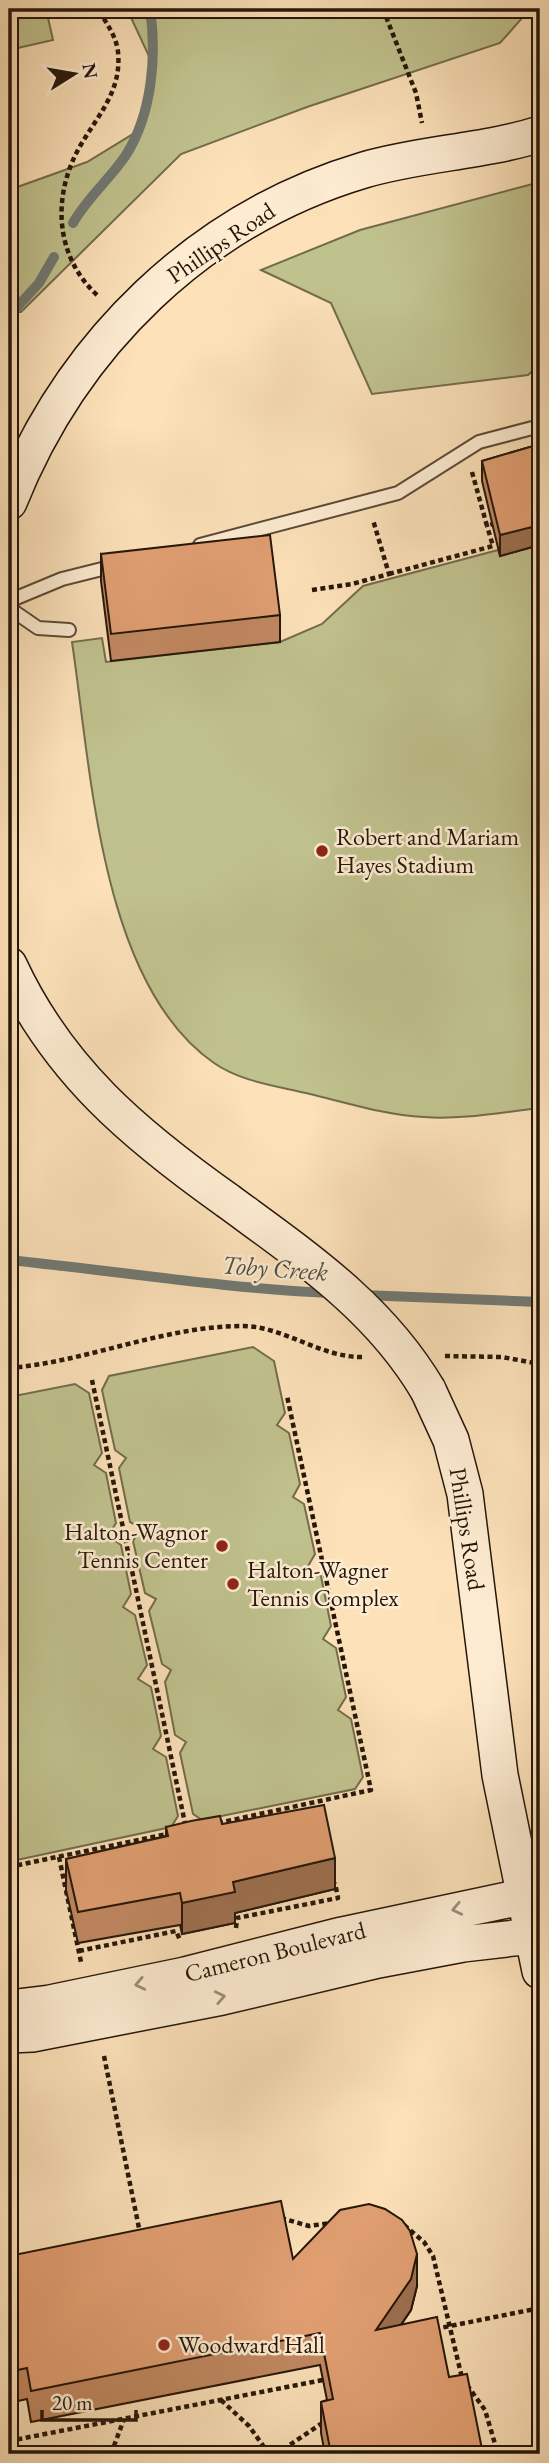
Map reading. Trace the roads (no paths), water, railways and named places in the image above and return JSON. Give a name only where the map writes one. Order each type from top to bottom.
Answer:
[{"type":"street","name":"Phillips Road","points":[[9,500],[34,442],[90,355],[150,291],[205,248],[275,205],[343,177],[400,161],[540,134]]},
{"type":"street","name":"Phillips Road","points":[[9,965],[46,1032],[85,1083],[139,1135],[355,1298],[400,1348],[428,1390],[451,1440],[465,1494],[494,1737],[532,1895],[540,1971]]},
{"type":"street","name":"Cameron Boulevard","points":[[9,2008],[186,1975],[354,1932],[532,1895]]},
{"type":"street","name":"Cameron Boulevard","points":[[9,2035],[32,2034],[211,1999],[414,1953],[536,1935]]},
{"type":"lane","points":[[189,547],[398,493],[495,437],[540,426]]},
{"type":"lane","points":[[9,601],[62,579],[136,560]]},
{"type":"lane","points":[[9,608],[38,628],[69,630]]},
{"type":"waterway","points":[[73,223],[126,155],[142,121],[152,65],[150,9]]},
{"type":"waterway","points":[[9,316],[39,283],[54,257]]},
{"type":"waterway","name":"Toby Creek","points":[[9,1260],[209,1283],[330,1293]]},
{"type":"waterway","name":"Toby Creek","points":[[362,1295],[540,1302]]},
{"type":"place","name":"Robert and Mariam Hayes Stadium","points":[[322,851]]},
{"type":"place","name":"Halton-Wagnor Tennis Center","points":[[222,1546]]},
{"type":"place","name":"Halton-Wagner Tennis Complex","points":[[233,1584]]},
{"type":"place","name":"Woodward Hall","points":[[164,2345]]}]
